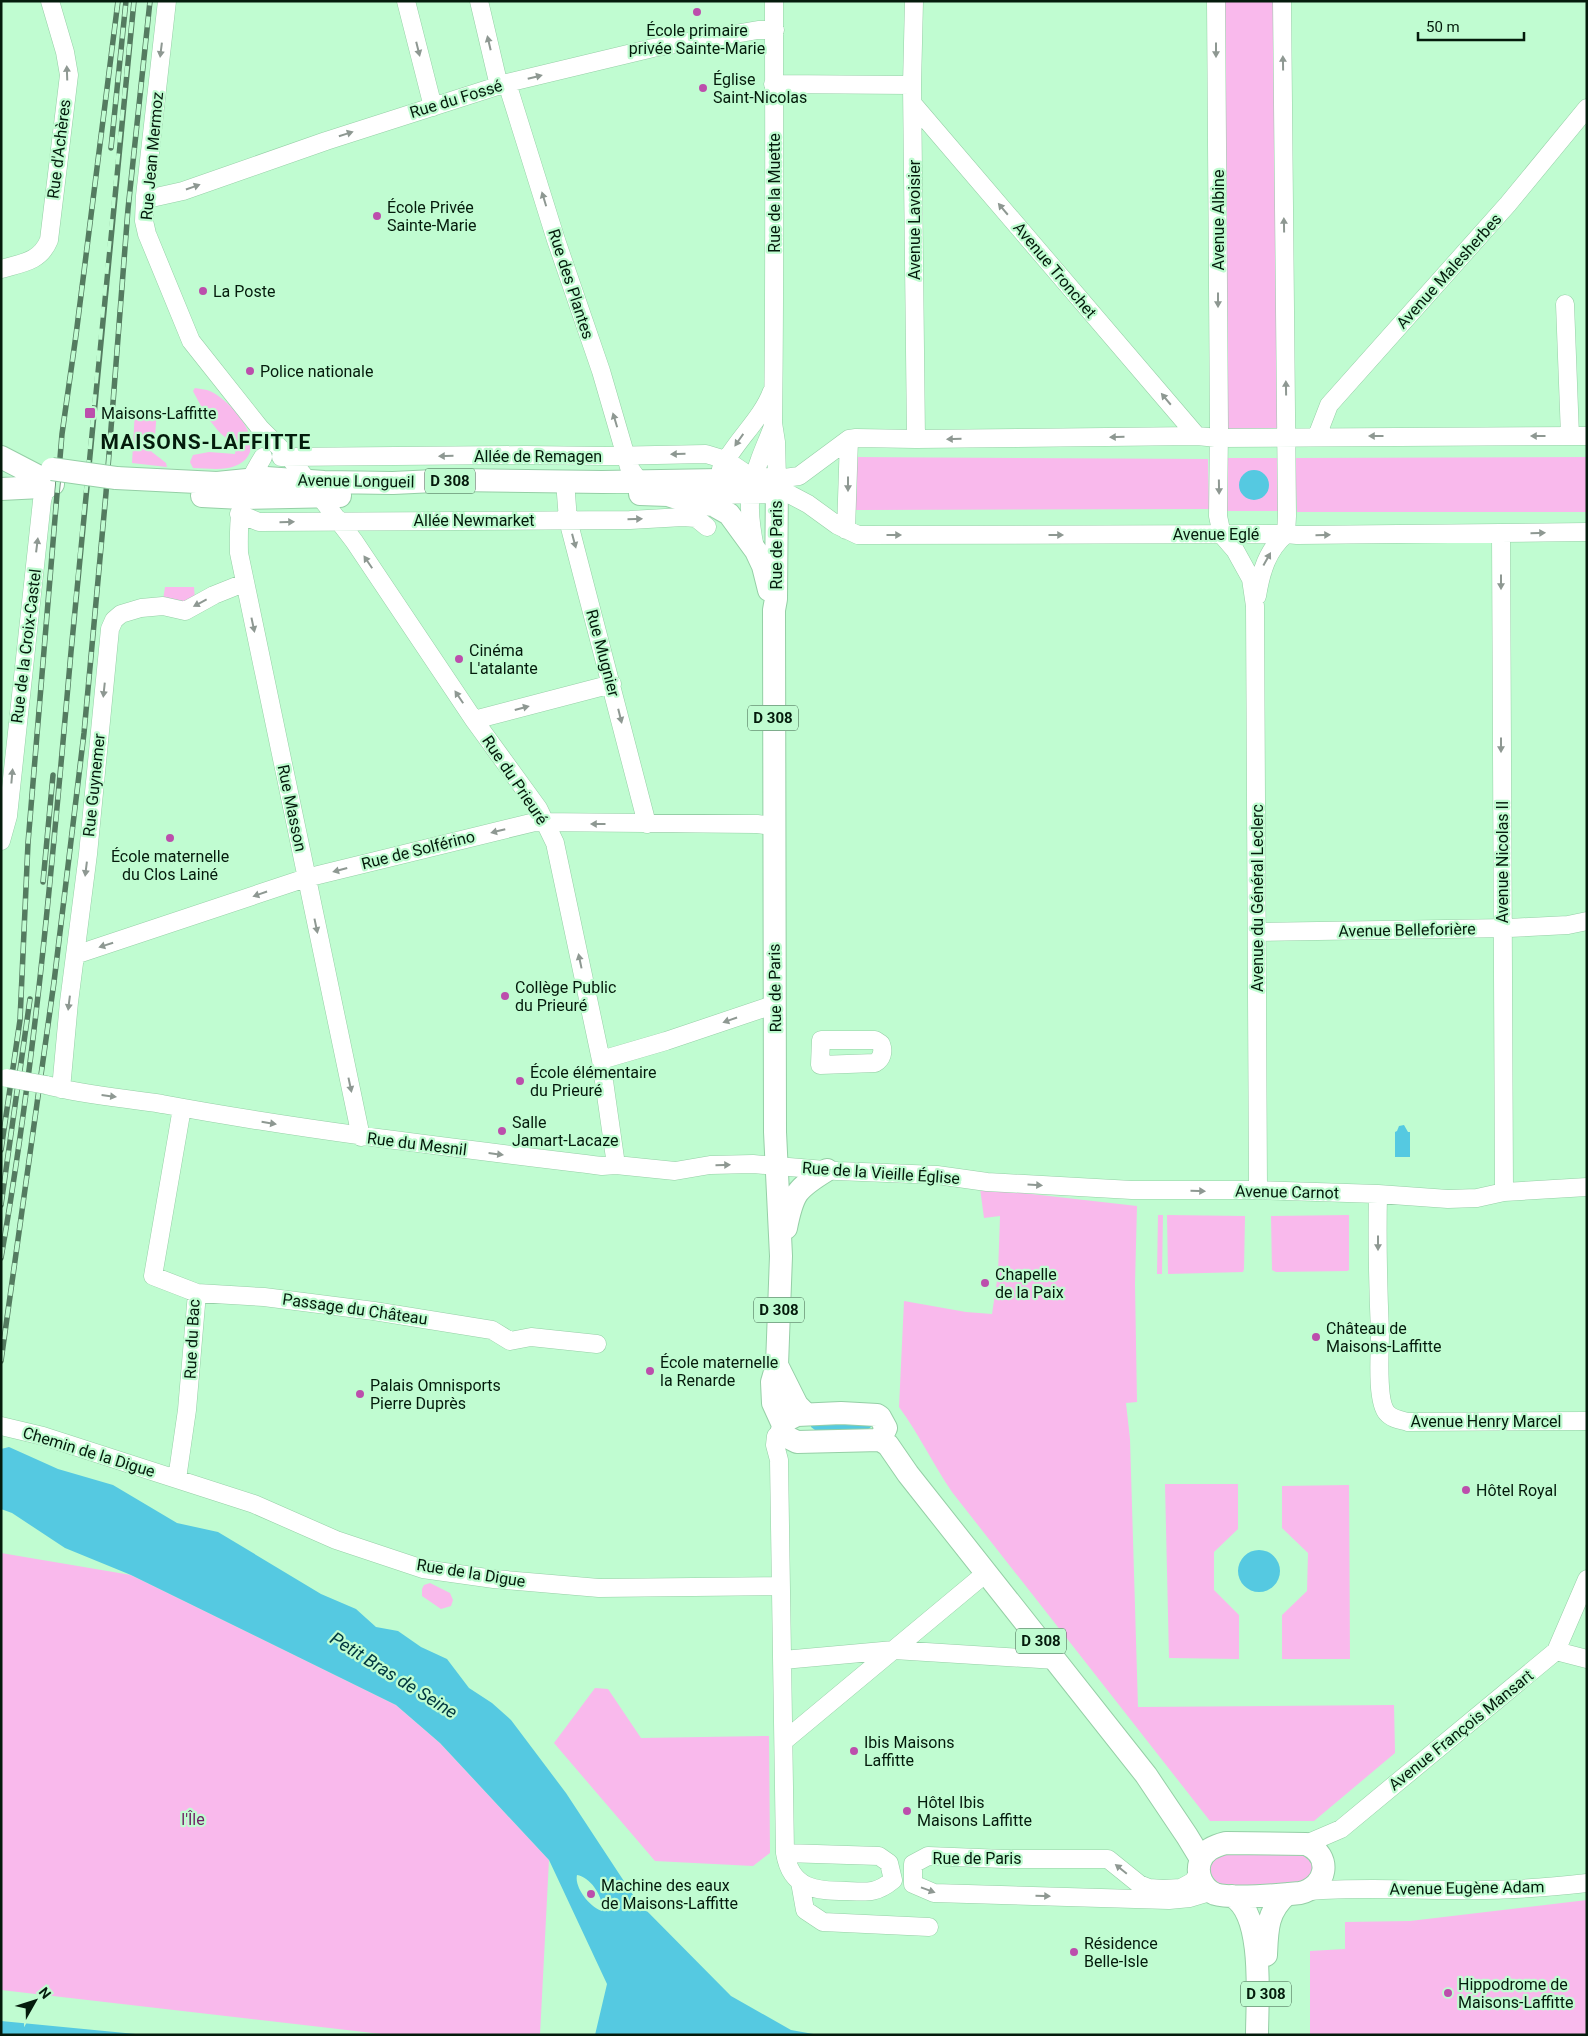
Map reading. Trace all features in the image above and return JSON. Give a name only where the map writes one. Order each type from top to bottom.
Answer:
[{"type":"main road","name":"D 308","points":[[1,445],[52,476]]},
{"type":"main road","name":"D 308","points":[[1,457],[52,476]]},
{"type":"main road","name":"Avenue Longueil","points":[[52,476],[116,483],[217,483],[261,489],[315,489],[362,495],[565,488],[639,481],[721,470],[752,487],[777,486]]},
{"type":"main road","points":[[1,489],[41,487],[52,476]]},
{"type":"main road","name":"Rue de Paris","points":[[777,486],[776,599],[774,610],[774,826],[776,1165],[781,1256],[778,1365],[772,1382],[773,1403],[786,1432]]},
{"type":"main road","name":"Avenue Longueil","points":[[565,488],[668,495]]},
{"type":"main road","name":"Rue de Paris","points":[[668,495],[689,502],[714,505],[735,519],[756,551],[768,582],[774,610]]},
{"type":"main road","points":[[781,1256],[792,1201],[803,1185],[827,1170]]},
{"type":"main road","name":"Rue de Paris","points":[[778,1365],[798,1405],[806,1414]]},
{"type":"main road","points":[[806,1414],[874,1414],[880,1417],[886,1428],[880,1440],[786,1432],[790,1418],[806,1414]]},
{"type":"main road","name":"D 308","points":[[880,1417],[898,1434],[917,1466],[937,1508]]},
{"type":"main road","name":"D 308","points":[[880,1440],[888,1445],[908,1474],[937,1508],[1146,1775],[1187,1836],[1203,1875]]},
{"type":"main road","name":"D 308","points":[[1146,1775],[1197,1828],[1220,1845]]},
{"type":"main road","points":[[1306,1844],[1315,1849],[1323,1865],[1320,1881],[1310,1891],[1287,1894],[1221,1896],[1203,1875],[1210,1849],[1220,1845],[1306,1844]]},
{"type":"main road","name":"D 308","points":[[1265,2035],[1267,1934],[1275,1906],[1287,1894]]},
{"type":"main road","name":"D 308","points":[[1232,1896],[1244,1904],[1254,1932],[1257,2003],[1256,2035]]},
{"type":"street","name":"Rue d'Achères","points":[[1,269],[38,257],[45,250],[49,240],[68,75],[65,52],[50,1]]},
{"type":"street","name":"Rue Jean Mermoz","points":[[167,1],[145,196],[144,221],[147,234],[191,341],[260,428],[289,457],[315,489]]},
{"type":"street","points":[[406,1],[433,107]]},
{"type":"street","name":"Rue des Plantes","points":[[479,1],[503,84],[601,371],[629,467],[639,481]]},
{"type":"street","name":"Rue de la Muette","points":[[774,1],[773,84],[776,152],[773,423],[776,442],[777,486]]},
{"type":"street","name":"Avenue Lavoisier","points":[[914,1],[912,85],[914,104],[916,439]]},
{"type":"street","name":"Avenue Albine","points":[[1216,1],[1218,438]]},
{"type":"street","points":[[1282,1],[1288,506],[1286,534]]},
{"type":"street","name":"Rue du Fossé","points":[[145,196],[156,197],[183,191],[326,141],[503,84],[653,48],[758,30],[775,30]]},
{"type":"street","points":[[773,84],[912,85]]},
{"type":"street","name":"Avenue Tronchet","points":[[914,104],[1197,436]]},
{"type":"street","name":"Avenue Malesherbes","points":[[1318,436],[1329,405],[1508,204],[1587,108]]},
{"type":"street","points":[[777,486],[799,476],[849,439],[856,438],[1579,436],[1565,304]]},
{"type":"street","name":"Rue de la Muette","points":[[721,470],[741,436],[761,412],[774,385]]},
{"type":"street","name":"Rue de la Muette","points":[[752,487],[773,423]]},
{"type":"street","points":[[260,428],[261,489]]},
{"type":"street","name":"Avenue du Général Leclerc","points":[[1218,438],[1218,516],[1222,535],[1235,550],[1251,579],[1255,606],[1258,1190]]},
{"type":"street","points":[[846,530],[849,439]]},
{"type":"street","name":"Allée de Remagen","points":[[261,489],[289,457],[706,454],[721,470]]},
{"type":"street","name":"Rue de la Croix-Castel","points":[[1,841],[8,816],[9,733],[42,501],[52,476]]},
{"type":"street","name":"Avenue Eglé","points":[[777,486],[846,530],[858,535],[1297,535],[1587,532]]},
{"type":"street","name":"Avenue Longueil","points":[[668,495],[752,487]]},
{"type":"street","name":"Rue de Paris","points":[[752,487],[750,519],[756,551]]},
{"type":"street","name":"Rue Mugnier","points":[[565,488],[568,520],[647,824]]},
{"type":"street","name":"Allée Newmarket","points":[[261,489],[259,522],[568,520],[683,517],[696,518],[706,527]]},
{"type":"street","name":"Rue Masson","points":[[261,489],[239,553],[361,1136]]},
{"type":"street","name":"Rue du Prieuré","points":[[315,489],[339,521],[474,720],[538,808],[555,843],[601,1060],[616,1165]]},
{"type":"street","name":"Avenue Nicolas II","points":[[1501,533],[1504,1192]]},
{"type":"street","name":"Avenue du Général Leclerc","points":[[1255,606],[1260,575],[1265,562],[1278,540],[1286,534]]},
{"type":"street","name":"Rue Guynemer","points":[[54,1087],[75,955],[87,863],[110,629],[114,620],[121,614],[142,608],[162,606],[185,610],[214,595],[244,583]]},
{"type":"street","points":[[474,720],[612,684]]},
{"type":"street","name":"Rue de Solférino","points":[[75,955],[306,878],[535,822],[545,824],[757,824],[774,826]]},
{"type":"street","name":"Avenue Belleforière","points":[[1257,932],[1502,928],[1568,925],[1587,921]]},
{"type":"street","points":[[601,1060],[673,1039],[776,1004]]},
{"type":"street","name":"Rue du Mesnil","points":[[4,1077],[54,1087],[361,1136],[602,1166],[616,1165],[675,1171],[710,1165],[776,1165]]},
{"type":"street","name":"Rue du Bac","points":[[177,1479],[187,1410],[197,1293],[152,1276],[182,1108]]},
{"type":"street","name":"Rue de la Vieille Église","points":[[776,1165],[827,1170],[937,1175],[987,1182]]},
{"type":"street","name":"Avenue Carnot","points":[[987,1182],[1132,1190],[1258,1190],[1378,1194],[1448,1199],[1477,1198],[1504,1192],[1587,1187]]},
{"type":"street","name":"Avenue Henry Marcel","points":[[1378,1194],[1380,1386],[1382,1403],[1387,1414],[1395,1419],[1408,1422],[1587,1421]]},
{"type":"street","name":"Passage du Château","points":[[197,1293],[264,1297],[384,1312],[492,1330],[510,1341],[531,1337],[597,1344]]},
{"type":"street","name":"Chemin de la Digue","points":[[1,1426],[42,1436],[177,1479]]},
{"type":"street","points":[[785,1853],[879,1856],[889,1862],[893,1873],[893,1880],[875,1892],[815,1890],[800,1882],[793,1874],[785,1853],[779,1460],[786,1432]]},
{"type":"street","name":"Rue de la Digue","points":[[177,1479],[254,1504],[336,1540],[423,1569],[494,1580],[599,1588],[781,1586]]},
{"type":"street","points":[[784,1741],[986,1573]]},
{"type":"street","points":[[1587,1579],[1556,1652],[1587,1659]]},
{"type":"street","points":[[782,1660],[894,1650],[1056,1660]]},
{"type":"street","name":"Avenue François Mansart","points":[[1306,1844],[1341,1829],[1556,1652]]},
{"type":"street","name":"Avenue François Mansart","points":[[1323,1865],[1341,1829]]},
{"type":"street","name":"Rue de Paris","points":[[928,1856],[1004,1859],[1108,1859],[1139,1884],[1149,1888],[1164,1890],[1181,1888],[1203,1875],[1190,1898],[1169,1900],[934,1893],[913,1884],[912,1873],[913,1864],[928,1856]]},
{"type":"street","points":[[1323,1865],[1332,1878],[1346,1889]]},
{"type":"street","points":[[800,1882],[805,1910],[823,1922],[929,1927]]},
{"type":"street","name":"Avenue Eugène Adam","points":[[1310,1891],[1346,1889],[1459,1890],[1547,1888],[1587,1884]]},
{"type":"green space","points":[[1221,1],[1276,1],[1279,428],[1223,429]]},
{"type":"green space","points":[[195,388],[207,390],[217,395],[237,413],[245,425],[250,437],[251,448],[246,458],[235,466],[220,469],[193,468],[190,462],[193,455],[209,452],[235,454],[236,445],[216,428],[201,407],[193,391]]},
{"type":"green space","points":[[135,410],[157,410],[155,436],[147,436],[145,438],[150,450],[166,463],[167,467],[132,463]]},
{"type":"green space","points":[[854,457],[1208,459],[1209,509],[854,510]]},
{"type":"green space","points":[[1587,457],[1587,512],[1297,512],[1295,458]]},
{"type":"green space","points":[[1224,458],[1278,458],[1279,511],[1225,511]]},
{"type":"green space","points":[[165,587],[194,587],[195,600],[191,603],[163,600]]},
{"type":"green space","points":[[980,1188],[1137,1206],[1135,1284],[1137,1402],[1126,1403],[1130,1439],[1138,1707],[1394,1705],[1395,1753],[1314,1821],[1210,1821],[952,1492],[899,1407],[904,1301],[966,1312],[992,1314],[998,1274],[1000,1216],[984,1218]]},
{"type":"green space","points":[[1158,1215],[1163,1215],[1162,1274],[1157,1274]]},
{"type":"green space","points":[[1167,1215],[1245,1216],[1243,1272],[1168,1274]]},
{"type":"green space","points":[[1349,1215],[1349,1270],[1276,1272],[1272,1270],[1271,1216]]},
{"type":"green space","points":[[1165,1484],[1238,1484],[1238,1529],[1214,1552],[1214,1590],[1239,1615],[1239,1659],[1169,1658]]},
{"type":"green space","points":[[1349,1485],[1350,1659],[1282,1659],[1282,1615],[1307,1591],[1308,1553],[1282,1528],[1282,1486]]},
{"type":"green space","name":"l'Île","points":[[1,1553],[131,1575],[396,1705],[440,1743],[549,1860],[540,2035],[390,2035],[1,1990]]},
{"type":"green space","points":[[430,1583],[450,1593],[453,1600],[451,1606],[441,1609],[422,1596],[424,1585]]},
{"type":"green space","points":[[595,1688],[608,1689],[641,1738],[769,1736],[770,1853],[753,1866],[655,1861],[554,1743]]},
{"type":"green space","points":[[1222,1853],[1303,1853],[1312,1862],[1313,1874],[1301,1886],[1220,1885],[1212,1876],[1210,1868]]},
{"type":"green space","name":"Hippodrome de Maisons-Laffitte","points":[[1587,1900],[1587,2035],[1310,2035],[1310,1951],[1345,1949],[1345,1922],[1410,1921]]},
{"type":"water","points":[[1254,470],[1265,474],[1269,485],[1265,496],[1254,500],[1243,496],[1239,485],[1243,474]]},
{"type":"water","points":[[1404,1125],[1408,1132],[1410,1132],[1410,1157],[1395,1157],[1395,1132],[1399,1126]]},
{"type":"water","points":[[811,1423],[871,1425],[871,1427],[867,1430],[815,1430],[811,1427]]},
{"type":"water","name":"Petit Bras de Seine","points":[[9,1447],[58,1469],[113,1485],[177,1523],[218,1532],[321,1594],[356,1609],[376,1627],[398,1631],[421,1647],[447,1659],[469,1688],[492,1703],[511,1720],[566,1793],[637,1901],[731,1996],[791,2030],[819,2035],[595,2035],[607,1984],[549,1860],[440,1743],[396,1705],[131,1575],[65,1548],[12,1513],[1,1509],[1,1449]],"holes":[[[577,1875],[592,1884],[599,1894],[602,1911],[593,1906],[584,1897],[578,1886]]]},
{"type":"water","points":[[1263,1550],[1271,1553],[1277,1559],[1280,1571],[1277,1583],[1271,1589],[1255,1592],[1247,1589],[1241,1583],[1238,1567],[1241,1559],[1247,1553]]},
{"type":"water","points":[[1,2021],[146,2035],[1,2035]]},
{"type":"railway","points":[[1,1150],[20,1020],[28,843],[62,434],[118,1]]},
{"type":"railway","points":[[111,148],[126,1]]},
{"type":"railway","points":[[1,1258],[34,1032],[134,1]]},
{"type":"railway","points":[[1,1361],[54,982],[84,733],[106,493],[128,209],[150,1]]},
{"type":"railway","points":[[43,882],[53,775]]},
{"type":"railway","points":[[1,1205],[30,999]]},
{"type":"place","name":"École primaire privée Sainte-Marie","points":[[697,12]]},
{"type":"place","name":"Église Saint-Nicolas","points":[[703,88]]},
{"type":"place","name":"École Privée Sainte-Marie","points":[[377,216]]},
{"type":"place","name":"La Poste","points":[[203,291]]},
{"type":"place","name":"Police nationale","points":[[250,371]]},
{"type":"place","name":"Maisons-Laffitte","points":[[90,413]]},
{"type":"place","name":"Cinéma L'atalante","points":[[459,659]]},
{"type":"place","name":"École maternelle du Clos Lainé","points":[[170,838]]},
{"type":"place","name":"Collège Public du Prieuré","points":[[505,996]]},
{"type":"place","name":"École élémentaire du Prieuré","points":[[520,1081]]},
{"type":"place","name":"Salle Jamart-Lacaze","points":[[502,1131]]},
{"type":"place","name":"Chapelle de la Paix","points":[[985,1283]]},
{"type":"place","name":"Château de Maisons-Laffitte","points":[[1316,1337]]},
{"type":"place","name":"École maternelle la Renarde","points":[[650,1371]]},
{"type":"place","name":"Palais Omnisports Pierre Duprès","points":[[360,1394]]},
{"type":"place","name":"Hôtel Royal","points":[[1466,1490]]},
{"type":"place","name":"Ibis Maisons Laffitte","points":[[854,1751]]},
{"type":"place","name":"Hôtel Ibis Maisons Laffitte","points":[[907,1811]]},
{"type":"place","name":"Machine des eaux de Maisons-Laffitte","points":[[591,1894]]},
{"type":"place","name":"Résidence Belle-Isle","points":[[1074,1952]]},
{"type":"place","name":"Hippodrome de Maisons-Laffitte","points":[[1448,1993]]},
{"type":"district","name":"MAISONS-LAFFITTE","points":[[206,442]]}]
